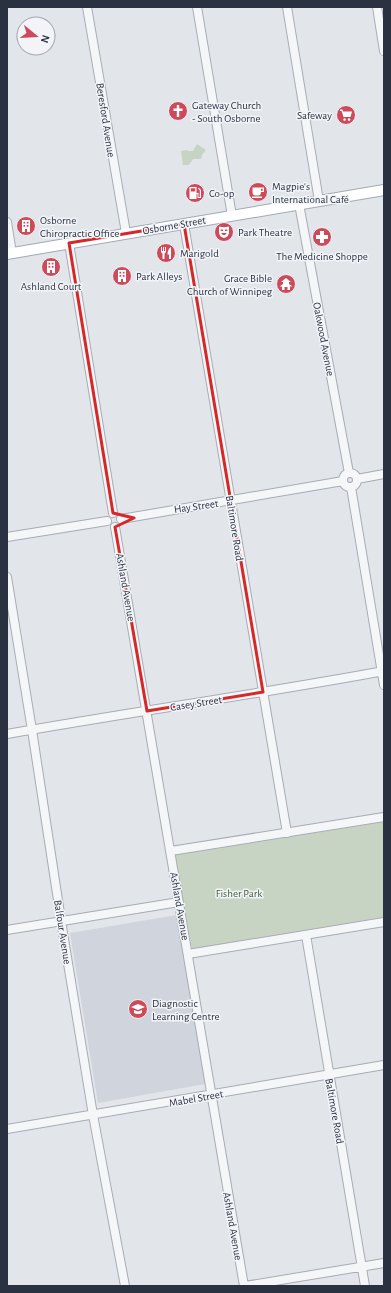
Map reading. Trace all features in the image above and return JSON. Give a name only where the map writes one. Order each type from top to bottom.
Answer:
[{"type":"main road","name":"Osborne Street","points":[[9,254],[384,190]]},
{"type":"street","name":"Beresford Avenue","points":[[87,7],[126,233]]},
{"type":"street","points":[[197,7],[232,216]]},
{"type":"street","points":[[287,7],[319,201]]},
{"type":"street","points":[[377,7],[384,51]]},
{"type":"street","name":"Oakwood Avenue","points":[[299,204],[349,473]]},
{"type":"street","points":[[7,222],[9,254]]},
{"type":"street","name":"Baltimore Road","points":[[184,224],[287,833]]},
{"type":"street","points":[[69,243],[113,514]]},
{"type":"street","points":[[357,479],[349,473],[344,476],[343,481],[351,487],[383,671],[384,685]]},
{"type":"street","points":[[351,487],[357,479],[384,474]]},
{"type":"street","name":"Hay Street","points":[[120,519],[343,481]]},
{"type":"street","points":[[113,514],[118,514],[120,519],[120,522],[115,527],[107,521],[108,516],[113,514]]},
{"type":"street","points":[[7,537],[107,521]]},
{"type":"street","name":"Ashland Avenue","points":[[115,527],[244,1286]]},
{"type":"street","name":"Balfour Avenue","points":[[7,577],[93,1115],[125,1286]]},
{"type":"street","name":"Casey Street","points":[[7,734],[383,671]]},
{"type":"street","points":[[171,851],[384,817]]},
{"type":"street","points":[[7,930],[179,902]]},
{"type":"street","points":[[188,954],[384,922]]},
{"type":"street","name":"Baltimore Road","points":[[306,935],[365,1286]]},
{"type":"street","name":"Mabel Street","points":[[7,1129],[384,1066]]},
{"type":"street","points":[[244,1286],[384,1263]]},
{"type":"highlighted area","points":[[184,224],[263,692],[147,711],[115,527],[134,518],[113,513],[69,243]]},
{"type":"shaded area","name":"Diagnostic Learning Centre","points":[[177,915],[205,1084],[98,1103],[70,933]]},
{"type":"green space","points":[[197,144],[206,150],[201,159],[193,159],[189,165],[183,165],[181,151],[193,151]]},
{"type":"green space","name":"Fisher Park","points":[[384,822],[384,917],[192,949],[175,855]]},
{"type":"place","name":"Gateway Church - South Osborne","points":[[178,111]]},
{"type":"place","name":"Safeway","points":[[346,115]]},
{"type":"place","name":"Magpie's International Café","points":[[258,192]]},
{"type":"place","name":"Co-op","points":[[195,193]]},
{"type":"place","name":"Osborne Chiropractic Office","points":[[26,226]]},
{"type":"place","name":"Park Theatre","points":[[224,232]]},
{"type":"place","name":"The Medicine Shoppe","points":[[322,237]]},
{"type":"place","name":"Marigold","points":[[166,253]]},
{"type":"place","name":"Ashland Court","points":[[51,267]]},
{"type":"place","name":"Park Alleys","points":[[122,276]]},
{"type":"place","name":"Grace Bible Church of Winnipeg","points":[[286,284]]},
{"type":"place","name":"Diagnostic Learning Centre","points":[[138,1009]]}]
